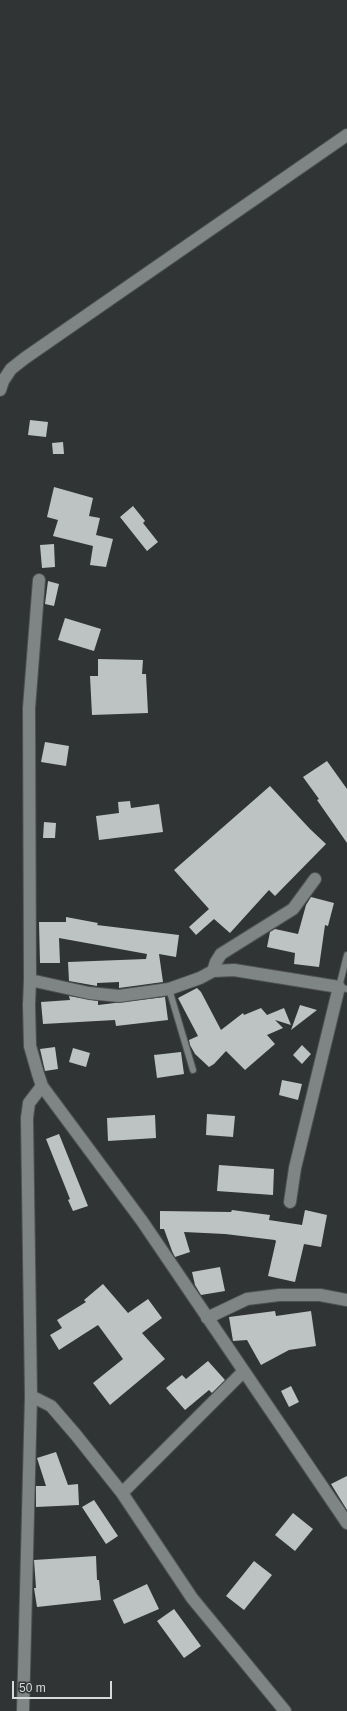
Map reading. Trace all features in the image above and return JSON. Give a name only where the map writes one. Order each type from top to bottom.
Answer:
[{"type":"street","points":[[0,390],[3,381],[11,369],[25,358],[347,136]]},
{"type":"street","points":[[39,580],[28,708],[29,1005],[30,1046],[42,1086],[142,1221],[243,1372],[347,1523]]},
{"type":"street","points":[[213,971],[221,954],[293,909],[315,879]]},
{"type":"street","points":[[30,980],[89,993],[119,996],[169,989],[200,978],[213,971],[234,970],[343,988],[295,1168],[290,1202]]},
{"type":"street","points":[[23,1711],[31,1396],[27,1118],[29,1103],[42,1086]]},
{"type":"street","points":[[207,1318],[247,1298],[279,1295],[320,1295],[347,1300]]},
{"type":"street","points":[[122,1493],[243,1372]]},
{"type":"street","points":[[31,1396],[51,1406],[76,1435],[122,1493],[192,1598],[285,1711]]},
{"type":"lane","points":[[343,988],[347,955]]},
{"type":"lane","points":[[169,989],[193,1070]]},
{"type":"building","points":[[30,420],[48,422],[46,437],[28,435]]},
{"type":"building","points":[[63,442],[64,454],[53,454],[52,443]]},
{"type":"building","points":[[54,487],[93,498],[89,516],[100,518],[96,535],[113,539],[106,567],[90,565],[93,546],[53,536],[58,520],[47,517]]},
{"type":"building","points":[[133,506],[145,521],[143,523],[158,542],[147,551],[120,517]]},
{"type":"building","points":[[54,544],[55,567],[42,568],[40,545]]},
{"type":"building","points":[[48,581],[59,584],[54,606],[45,604]]},
{"type":"building","points":[[65,618],[101,629],[94,651],[58,640]]},
{"type":"building","points":[[98,659],[143,660],[142,674],[146,674],[148,713],[92,715],[90,676],[98,676]]},
{"type":"building","points":[[45,742],[69,746],[66,766],[41,762]]},
{"type":"building","points":[[327,761],[347,789],[347,843],[303,777]]},
{"type":"building","points":[[270,786],[326,844],[275,896],[269,890],[230,933],[214,919],[196,935],[189,927],[209,909],[174,870]]},
{"type":"building","points":[[130,801],[131,808],[159,804],[163,832],[99,840],[96,816],[119,813],[118,802]]},
{"type":"building","points":[[44,822],[56,823],[55,838],[43,838]]},
{"type":"building","points":[[311,897],[334,903],[328,926],[325,925],[319,967],[294,964],[295,953],[267,947],[270,932],[275,929],[298,934],[306,905]]},
{"type":"building","points":[[66,917],[98,923],[97,925],[179,935],[176,957],[159,954],[163,982],[119,988],[119,982],[97,983],[97,986],[69,981],[68,962],[146,959],[147,954],[59,938],[60,963],[40,963],[39,922],[66,922]]},
{"type":"building","points":[[197,988],[201,992],[221,1030],[243,1013],[244,1015],[261,1008],[267,1015],[284,1008],[291,1025],[275,1020],[283,1028],[267,1035],[275,1044],[245,1070],[226,1051],[214,1064],[209,1067],[195,1054],[190,1045],[189,1040],[198,1036],[178,998]]},
{"type":"building","points":[[69,996],[98,1001],[98,1005],[165,997],[168,1020],[116,1026],[115,1020],[43,1024],[41,1002],[70,1000]]},
{"type":"building","points":[[300,1005],[317,1010],[291,1030]]},
{"type":"building","points":[[302,1045],[311,1054],[302,1064],[293,1055]]},
{"type":"building","points":[[55,1047],[58,1069],[45,1071],[40,1049]]},
{"type":"building","points":[[73,1048],[90,1053],[86,1067],[69,1062]]},
{"type":"building","points":[[181,1052],[184,1074],[157,1078],[154,1055]]},
{"type":"building","points":[[282,1080],[302,1084],[298,1100],[279,1095]]},
{"type":"building","points":[[207,1114],[235,1116],[233,1137],[206,1135]]},
{"type":"building","points":[[155,1115],[156,1138],[108,1141],[107,1118]]},
{"type":"building","points":[[59,1134],[88,1206],[73,1211],[68,1200],[70,1199],[46,1139]]},
{"type":"building","points":[[219,1165],[274,1169],[273,1195],[217,1191]]},
{"type":"building","points":[[232,1210],[270,1215],[269,1220],[302,1225],[305,1210],[327,1215],[321,1247],[304,1244],[295,1282],[268,1276],[275,1240],[225,1234],[184,1232],[190,1252],[175,1257],[164,1229],[160,1229],[160,1211],[231,1212]]},
{"type":"building","points":[[220,1267],[225,1291],[201,1295],[195,1285],[192,1272]]},
{"type":"building","points":[[103,1284],[128,1313],[148,1299],[162,1318],[142,1333],[165,1359],[110,1405],[93,1383],[123,1359],[98,1325],[59,1350],[50,1335],[62,1328],[57,1320],[86,1302],[84,1300]]},
{"type":"building","points":[[275,1311],[276,1316],[311,1311],[316,1346],[289,1350],[261,1365],[247,1340],[233,1341],[229,1317]]},
{"type":"building","points":[[208,1361],[225,1380],[212,1393],[209,1390],[185,1410],[166,1388],[182,1375],[186,1379]]},
{"type":"building","points":[[291,1386],[299,1402],[289,1407],[281,1391]]},
{"type":"building","points":[[56,1452],[68,1485],[78,1484],[79,1505],[36,1507],[36,1486],[46,1486],[37,1458]]},
{"type":"building","points":[[347,1476],[347,1510],[331,1484]]},
{"type":"building","points":[[94,1500],[118,1536],[106,1544],[82,1507]]},
{"type":"building","points":[[293,1513],[313,1529],[295,1551],[275,1535]]},
{"type":"building","points":[[96,1556],[97,1580],[99,1580],[101,1600],[37,1607],[34,1588],[36,1588],[34,1560]]},
{"type":"building","points":[[254,1561],[272,1575],[244,1610],[226,1596]]},
{"type":"building","points":[[147,1584],[159,1609],[124,1624],[113,1600]]},
{"type":"building","points":[[174,1609],[201,1646],[184,1658],[157,1621]]}]
